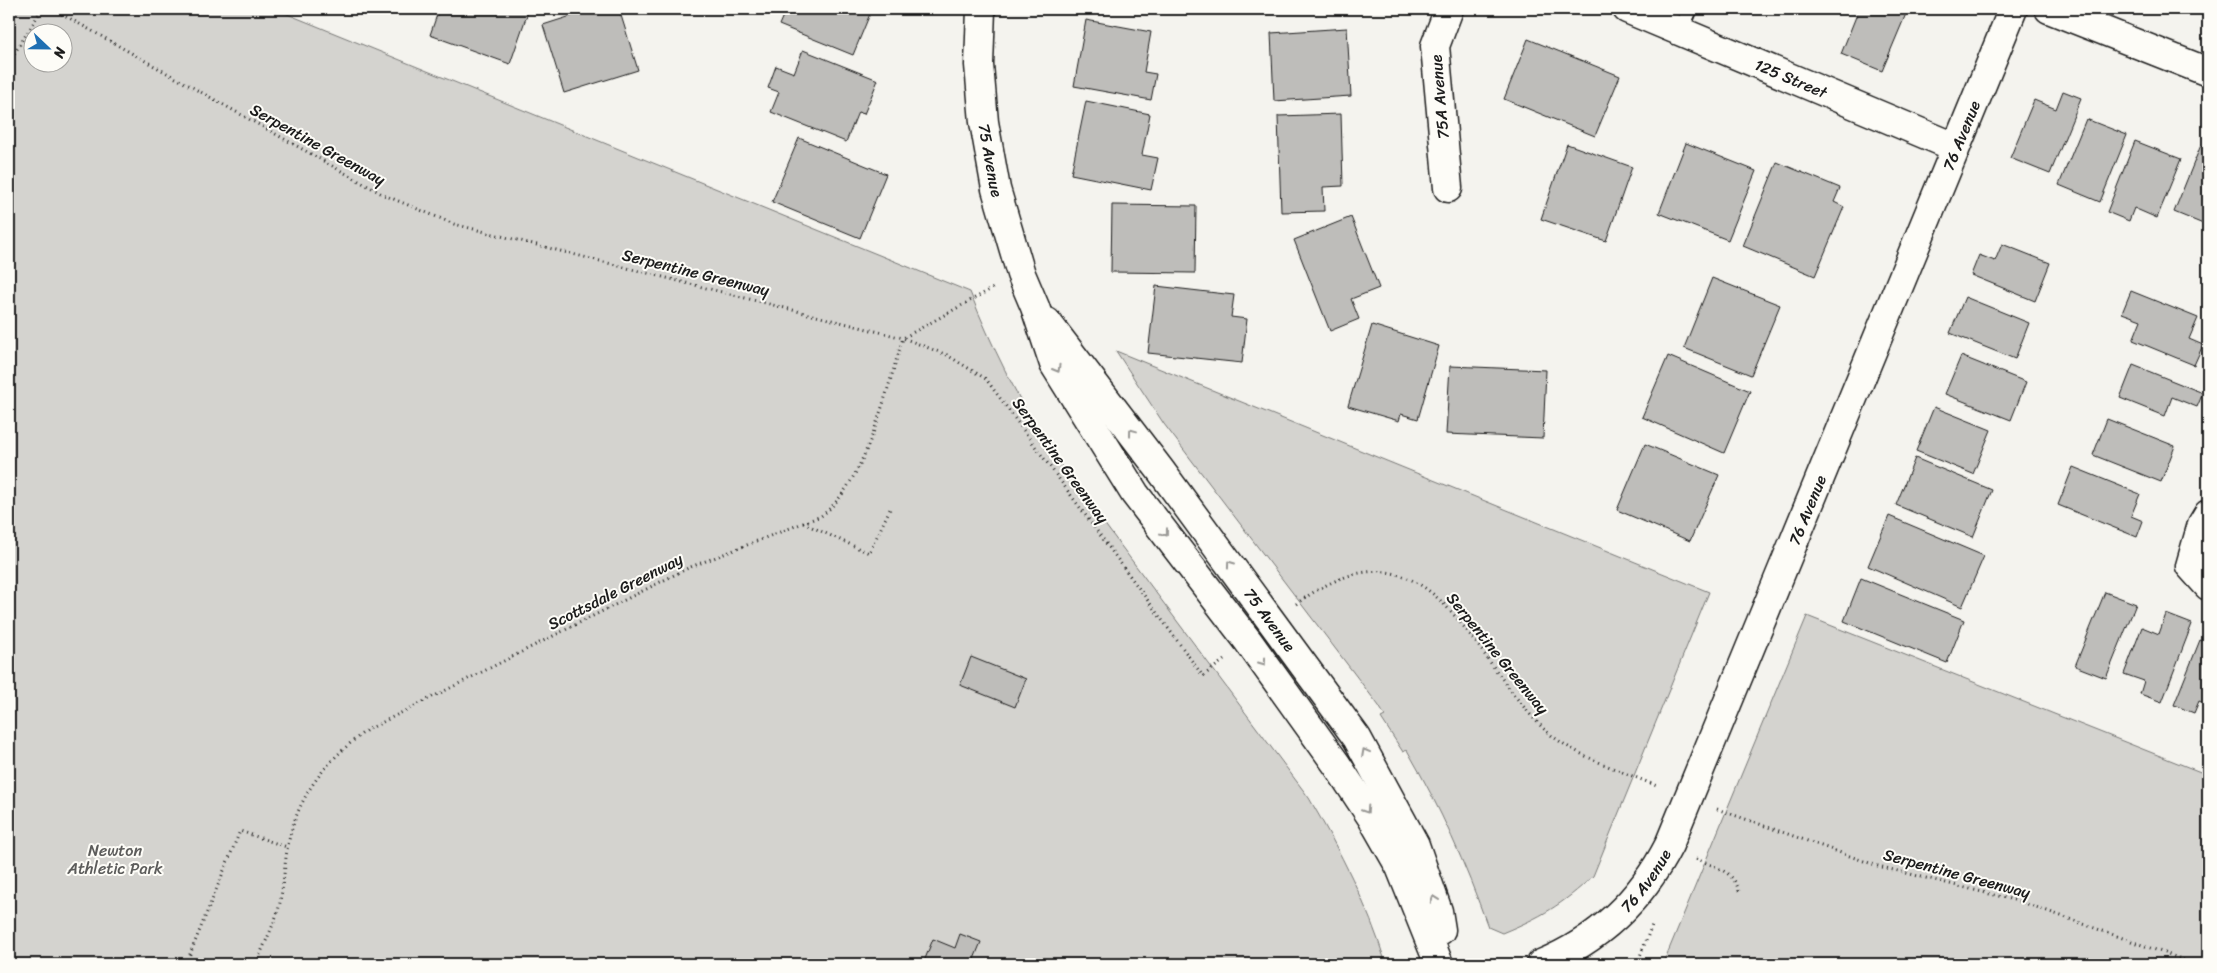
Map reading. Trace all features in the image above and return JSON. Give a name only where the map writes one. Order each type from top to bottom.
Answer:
[{"type":"street","name":"75 Avenue","points":[[981,9],[979,65],[984,122],[996,189],[1021,274],[1035,307],[1054,364],[1135,494],[1248,641],[1337,765],[1372,818],[1400,867],[1438,964]]},
{"type":"street","name":"75A Avenue","points":[[1448,188],[1435,46],[1449,9]]},
{"type":"street","name":"125 Street","points":[[1627,9],[1686,19],[1954,147]]},
{"type":"street","name":"76 Avenue","points":[[1541,964],[1578,946],[1618,916],[1648,883],[1669,845],[1954,147],[2013,9]]},
{"type":"street","points":[[2049,9],[2208,72]]},
{"type":"street","name":"75 Avenue","points":[[1035,307],[1161,471],[1358,738],[1415,844],[1438,911],[1445,964]]},
{"type":"street","points":[[2208,514],[2202,524],[2190,566],[2208,586]]},
{"type":"path","points":[[9,62],[42,9]]},
{"type":"path","name":"Serpentine Greenway","points":[[53,9],[384,196],[454,224],[904,338],[947,355],[986,379],[1203,676],[1222,661]]},
{"type":"path","points":[[904,338],[1021,274]]},
{"type":"path","name":"Scottsdale Greenway","points":[[256,964],[278,910],[287,847],[298,813],[320,772],[341,749],[368,730],[688,568],[821,516],[834,507],[854,478],[862,460],[904,338]]},
{"type":"path","points":[[803,523],[870,553],[892,507]]},
{"type":"path","name":"Serpentine Greenway","points":[[1294,605],[1330,582],[1363,571],[1388,572],[1418,581],[1443,602],[1529,714],[1546,730],[1565,745],[1661,787]]},
{"type":"path","name":"Serpentine Greenway","points":[[1714,808],[1878,866],[2022,902],[2195,964]]},
{"type":"path","points":[[186,964],[240,831],[287,847]]},
{"type":"path","points":[[1693,858],[1727,872],[1738,884],[1739,892]]},
{"type":"path","points":[[1637,964],[1655,918]]},
{"type":"green space","name":"Newton Athletic Park","points":[[9,9],[275,9],[970,292],[1004,369],[1045,444],[1309,798],[1332,838],[1362,900],[1386,964],[9,964]]},
{"type":"green space","points":[[1116,351],[1709,592],[1593,876],[1582,886],[1540,916],[1516,927],[1502,933],[1488,927],[1442,815],[1407,750],[1403,752],[1381,718],[1385,716],[1379,706],[1164,424]]},
{"type":"green space","points":[[1807,616],[2208,775],[2208,964],[1663,964]]},
{"type":"building","points":[[439,9],[529,9],[510,64],[430,35]]},
{"type":"building","points":[[593,9],[619,9],[638,70],[564,93],[543,25]]},
{"type":"building","points":[[786,9],[872,9],[853,55],[779,25]]},
{"type":"building","points":[[1135,9],[1150,9],[1148,13]]},
{"type":"building","points":[[1859,9],[1908,9],[1882,71],[1841,54]]},
{"type":"building","points":[[1086,20],[1151,32],[1144,72],[1156,74],[1151,100],[1074,86]]},
{"type":"building","points":[[1347,28],[1351,96],[1274,101],[1271,33]]},
{"type":"building","points":[[1528,39],[1620,76],[1595,136],[1504,99]]},
{"type":"building","points":[[803,50],[878,80],[864,114],[858,112],[846,142],[771,112],[779,92],[768,88],[776,66],[794,73]]},
{"type":"building","points":[[2063,91],[2081,98],[2050,174],[2010,158],[2034,100],[2056,109]]},
{"type":"building","points":[[1086,101],[1150,114],[1142,155],[1158,158],[1151,190],[1071,174]]},
{"type":"building","points":[[1341,114],[1343,186],[1323,187],[1324,211],[1281,212],[1278,116]]},
{"type":"building","points":[[2086,119],[2127,135],[2100,202],[2059,185]]},
{"type":"building","points":[[799,138],[886,174],[860,238],[772,202]]},
{"type":"building","points":[[2135,141],[2181,159],[2157,218],[2134,208],[2129,221],[2107,212]]},
{"type":"building","points":[[1686,143],[1756,171],[1728,240],[1659,213]]},
{"type":"building","points":[[1567,144],[1632,167],[1606,241],[1541,219]]},
{"type":"building","points":[[2201,145],[2208,147],[2208,226],[2174,212]]},
{"type":"building","points":[[1777,162],[1840,188],[1834,202],[1844,207],[1815,276],[1743,246]]},
{"type":"building","points":[[1112,205],[1196,206],[1195,273],[1111,272]]},
{"type":"building","points":[[1351,217],[1379,288],[1351,299],[1359,319],[1330,331],[1294,240]]},
{"type":"building","points":[[2002,244],[2050,263],[2035,301],[1971,275],[1979,255],[1995,261]]},
{"type":"building","points":[[1712,278],[1780,305],[1751,375],[1684,348]]},
{"type":"building","points":[[1156,286],[1234,295],[1231,317],[1247,319],[1242,363],[1148,353]]},
{"type":"building","points":[[2131,291],[2198,318],[2189,339],[2203,345],[2194,365],[2133,340],[2141,320],[2122,313]]},
{"type":"building","points":[[1965,297],[2029,323],[2015,359],[1950,333]]},
{"type":"building","points":[[1372,325],[1439,346],[1418,419],[1401,414],[1399,421],[1348,406]]},
{"type":"building","points":[[1668,356],[1750,391],[1724,453],[1642,417]]},
{"type":"building","points":[[1961,356],[2026,382],[2011,420],[1945,394]]},
{"type":"building","points":[[2133,365],[2203,393],[2197,407],[2172,397],[2165,416],[2120,398]]},
{"type":"building","points":[[1450,366],[1546,370],[1543,438],[1446,434]]},
{"type":"building","points":[[1934,407],[1991,430],[1973,474],[1916,451]]},
{"type":"building","points":[[2107,419],[2175,446],[2161,482],[2093,455]]},
{"type":"building","points":[[1645,444],[1719,475],[1690,541],[1617,510]]},
{"type":"building","points":[[1915,458],[1992,490],[1973,537],[1896,505]]},
{"type":"building","points":[[2073,467],[2140,494],[2131,516],[2143,521],[2137,537],[2058,505]]},
{"type":"building","points":[[1889,516],[1984,556],[1962,607],[1868,566]]},
{"type":"building","points":[[1861,578],[1964,620],[1947,663],[1844,621]]},
{"type":"building","points":[[2105,592],[2136,604],[2106,678],[2075,666]]},
{"type":"building","points":[[2166,614],[2192,624],[2162,702],[2140,694],[2144,681],[2124,674],[2142,627],[2159,634]]},
{"type":"building","points":[[2200,640],[2208,643],[2208,705],[2199,701],[2194,713],[2174,705]]},
{"type":"building","points":[[971,657],[1026,679],[1015,707],[960,685]]},
{"type":"building","points":[[960,934],[981,942],[972,964],[923,964],[933,939],[955,948]]}]
